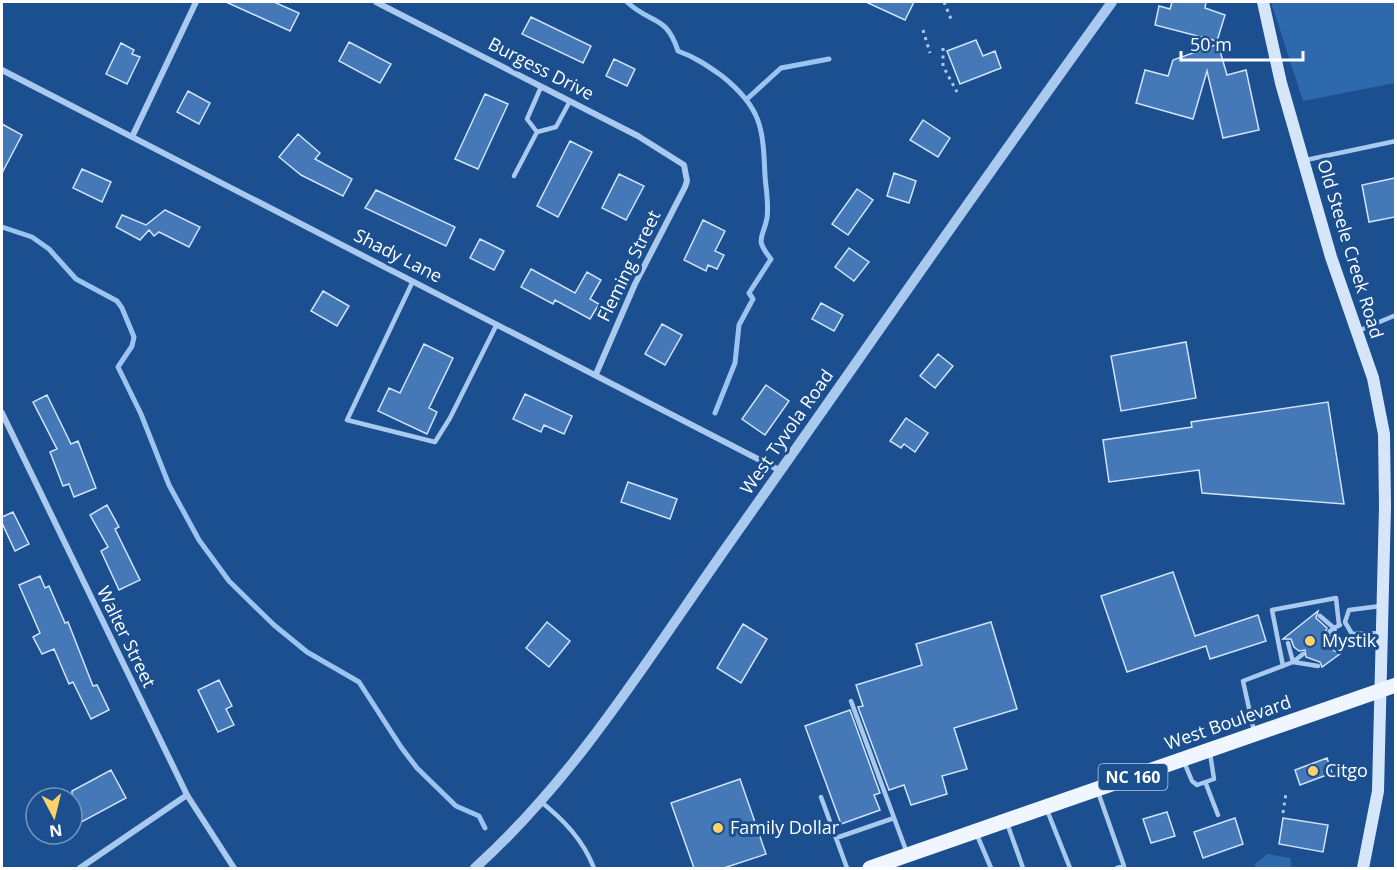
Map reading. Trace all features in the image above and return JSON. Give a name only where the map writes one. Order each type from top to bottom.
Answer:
[{"type":"main road","name":"Old Steele Creek Road","points":[[1263,2],[1281,83],[1356,332],[1373,378],[1384,434],[1385,506],[1378,691],[1378,791],[1363,868]]},
{"type":"main road","name":"West Boulevard","points":[[870,868],[1395,685]]},
{"type":"street","points":[[132,137],[196,2]]},
{"type":"street","name":"Burgess Drive","points":[[376,2],[680,160],[686,170]]},
{"type":"street","name":"West Tyvola Road","points":[[475,868],[574,764],[781,471],[956,217],[1112,2]]},
{"type":"street","name":"Shady Lane","points":[[2,70],[781,471]]},
{"type":"street","name":"Fleming Street","points":[[596,374],[635,284],[685,187],[686,170]]},
{"type":"street","name":"Walter Street","points":[[2,413],[187,795],[234,868]]},
{"type":"street","points":[[80,868],[187,795]]},
{"type":"lane","points":[[537,132],[527,119],[541,87]]},
{"type":"lane","points":[[514,176],[537,132],[556,127],[570,101]]},
{"type":"lane","points":[[1303,160],[1395,141]]},
{"type":"lane","points":[[413,281],[347,420],[435,442],[450,418],[497,324]]},
{"type":"lane","points":[[1356,332],[1395,315]]},
{"type":"lane","points":[[1283,666],[1272,610],[1336,598],[1334,629],[1338,649]]},
{"type":"lane","points":[[1334,629],[1345,622],[1349,610],[1382,606]]},
{"type":"lane","points":[[1320,616],[1334,629]]},
{"type":"lane","points":[[1345,622],[1352,634],[1381,633]]},
{"type":"lane","points":[[1288,643],[1293,662]]},
{"type":"lane","points":[[1255,734],[1243,681],[1293,662],[1303,654]]},
{"type":"lane","points":[[1293,662],[1317,666]]},
{"type":"lane","points":[[851,700],[908,855]]},
{"type":"lane","points":[[1183,759],[1192,781],[1197,785],[1206,784],[1214,779],[1215,774],[1209,750]]},
{"type":"lane","points":[[1206,784],[1218,815]]},
{"type":"lane","points":[[1097,789],[1124,866],[1117,868]]},
{"type":"lane","points":[[820,797],[847,868]]},
{"type":"lane","points":[[540,801],[557,814],[586,847],[594,868]]},
{"type":"lane","points":[[1046,807],[1070,868]]},
{"type":"lane","points":[[836,838],[894,818]]},
{"type":"lane","points":[[1006,821],[1023,868]]},
{"type":"lane","points":[[976,831],[991,868]]},
{"type":"path","points":[[944,2],[951,19]]},
{"type":"path","points":[[923,30],[930,53]]},
{"type":"path","points":[[943,48],[943,66],[957,92]]},
{"type":"path","points":[[1283,813],[1286,793]]},
{"type":"shaded area","points":[[1271,2],[1395,2],[1395,83],[1303,101]]},
{"type":"shaded area","points":[[1267,854],[1290,858],[1292,868],[1255,868],[1255,864]]},
{"type":"building","points":[[226,2],[274,2],[299,13],[290,31]]},
{"type":"building","points":[[866,2],[914,2],[905,20]]},
{"type":"building","points":[[1172,2],[1206,2],[1205,8],[1225,15],[1217,41],[1155,25],[1159,6],[1170,9]]},
{"type":"building","points":[[531,17],[591,46],[583,63],[522,34]]},
{"type":"building","points":[[976,40],[983,56],[995,51],[1001,68],[960,84],[947,51]]},
{"type":"building","points":[[349,42],[391,64],[380,83],[339,61]]},
{"type":"building","points":[[121,43],[134,50],[132,54],[140,57],[127,84],[106,74]]},
{"type":"building","points":[[1218,44],[1227,75],[1246,70],[1259,130],[1223,138],[1207,71],[1193,119],[1136,103],[1145,70],[1168,76],[1173,60]]},
{"type":"building","points":[[614,59],[635,69],[627,86],[606,76]]},
{"type":"building","points":[[188,91],[210,103],[199,124],[177,112]]},
{"type":"building","points":[[485,94],[508,104],[478,169],[455,159]]},
{"type":"building","points":[[923,120],[950,138],[938,157],[910,140]]},
{"type":"building","points":[[2,124],[22,135],[2,173]]},
{"type":"building","points":[[298,134],[320,153],[315,159],[352,179],[343,196],[301,175],[279,157]]},
{"type":"building","points":[[570,141],[592,152],[558,217],[537,206]]},
{"type":"building","points":[[82,169],[111,182],[102,202],[73,188]]},
{"type":"building","points":[[894,173],[916,181],[909,203],[887,196]]},
{"type":"building","points":[[619,174],[644,186],[626,220],[602,208]]},
{"type":"building","points":[[1395,178],[1395,217],[1369,222],[1362,185]]},
{"type":"building","points":[[857,189],[873,200],[848,235],[832,224]]},
{"type":"building","points":[[376,190],[455,227],[446,246],[365,208]]},
{"type":"building","points":[[165,210],[200,227],[189,247],[159,232],[154,236],[149,230],[140,240],[116,227],[122,215],[146,225]]},
{"type":"building","points":[[703,220],[725,231],[715,251],[724,255],[717,269],[708,265],[706,271],[684,260]]},
{"type":"building","points":[[480,239],[504,251],[494,270],[470,258]]},
{"type":"building","points":[[849,248],[869,262],[854,281],[835,267]]},
{"type":"building","points":[[531,269],[575,293],[587,272],[601,280],[590,299],[599,304],[590,319],[555,300],[553,304],[521,287]]},
{"type":"building","points":[[323,291],[349,306],[337,326],[311,311]]},
{"type":"building","points":[[821,303],[843,315],[834,331],[812,319]]},
{"type":"building","points":[[662,324],[682,335],[665,365],[645,354]]},
{"type":"building","points":[[1186,342],[1196,398],[1121,411],[1111,356]]},
{"type":"building","points":[[424,344],[453,358],[429,408],[437,412],[427,434],[378,411],[389,388],[400,393]]},
{"type":"building","points":[[938,354],[953,366],[935,388],[920,376]]},
{"type":"building","points":[[766,385],[789,401],[765,435],[742,419]]},
{"type":"building","points":[[525,394],[572,416],[564,434],[544,425],[541,432],[513,419]]},
{"type":"building","points":[[47,395],[71,444],[78,441],[96,488],[74,497],[69,484],[63,486],[50,452],[57,449],[33,402]]},
{"type":"building","points":[[1328,402],[1344,504],[1202,493],[1199,470],[1109,482],[1103,440],[1192,427],[1191,422]]},
{"type":"building","points":[[906,418],[928,433],[915,452],[904,444],[901,448],[890,441]]},
{"type":"building","points":[[628,482],[677,499],[670,519],[621,502]]},
{"type":"building","points":[[107,505],[119,527],[115,529],[140,580],[119,590],[101,551],[108,547],[90,515]]},
{"type":"building","points":[[13,512],[29,544],[15,551],[2,523],[2,517]]},
{"type":"building","points":[[1173,572],[1195,636],[1258,615],[1266,641],[1210,659],[1206,646],[1127,672],[1101,596]]},
{"type":"building","points":[[40,576],[45,588],[49,586],[65,623],[68,622],[93,686],[97,685],[109,710],[91,719],[73,682],[69,684],[54,649],[42,654],[33,637],[40,633],[19,585]]},
{"type":"building","name":"Mystik","points":[[1318,611],[1316,618],[1327,628],[1325,633],[1331,636],[1334,651],[1341,653],[1322,667],[1320,662],[1306,657],[1305,650],[1299,651],[1294,647],[1291,639],[1283,639]]},
{"type":"building","points":[[547,622],[570,641],[549,667],[526,648]]},
{"type":"building","points":[[991,622],[1017,709],[954,728],[967,769],[942,776],[947,794],[911,805],[904,785],[889,790],[858,707],[863,706],[856,685],[922,665],[916,644]]},
{"type":"building","points":[[743,624],[767,639],[741,683],[717,668]]},
{"type":"building","points":[[219,680],[232,706],[226,709],[234,725],[218,732],[198,690]]},
{"type":"building","points":[[850,710],[880,793],[874,795],[880,810],[841,824],[805,726]]},
{"type":"building","name":"Citgo","points":[[1327,758],[1332,773],[1300,785],[1295,770]]},
{"type":"building","points":[[111,770],[126,798],[84,821],[84,786],[81,786]]},
{"type":"building","name":"Family Dollar","points":[[740,779],[766,854],[724,868],[694,868],[671,803]]},
{"type":"building","points":[[1167,812],[1175,836],[1151,843],[1143,819]]},
{"type":"building","points":[[1235,818],[1243,844],[1203,858],[1194,832]]},
{"type":"building","points":[[1283,818],[1328,825],[1323,852],[1279,844]]},
{"type":"waterway","points":[[627,2],[663,25],[678,51],[706,65],[735,88],[753,109],[761,132],[768,208],[761,242],[771,259],[749,293],[753,299],[739,325],[735,363],[715,413]]},
{"type":"waterway","points":[[747,99],[781,68],[829,59]]},
{"type":"waterway","points":[[2,227],[32,237],[49,249],[76,279],[117,301],[122,308],[134,337],[132,346],[118,367],[141,414],[169,485],[199,540],[229,581],[274,625],[307,652],[359,682],[417,768],[456,806],[479,816],[485,828]]},
{"type":"place","name":"Mystik","points":[[1310,641]]},
{"type":"place","name":"Citgo","points":[[1313,771]]},
{"type":"place","name":"Family Dollar","points":[[718,828]]}]
